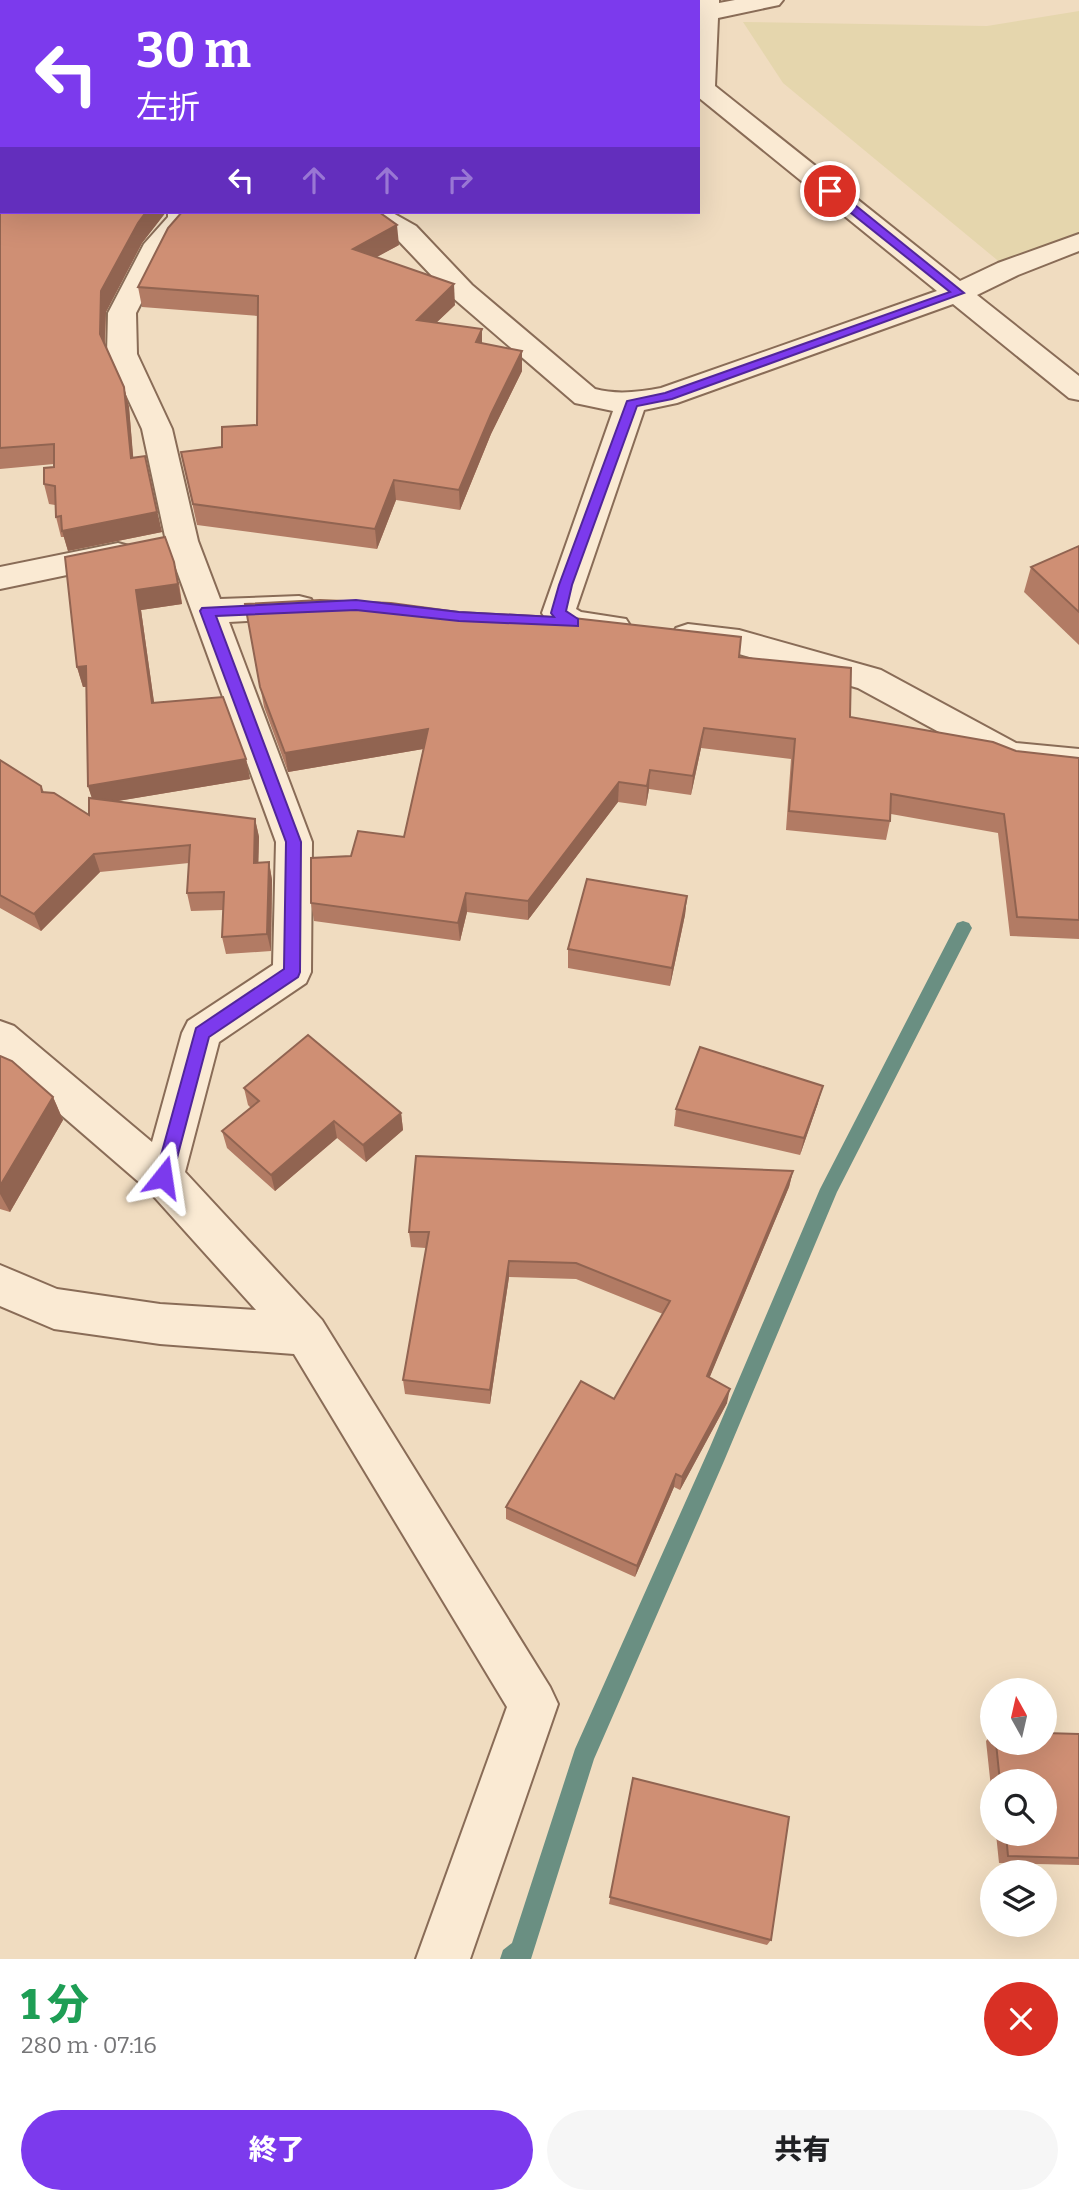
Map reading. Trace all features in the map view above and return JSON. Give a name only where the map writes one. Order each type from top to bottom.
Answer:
[{"type":"street","points":[[771,0],[706,7],[702,88],[1079,391]]},
{"type":"street","points":[[163,1177],[202,1033],[292,972],[294,842],[207,611],[160,546],[157,429],[122,354],[122,313],[158,244],[182,218],[181,214]]},
{"type":"street","points":[[375,214],[406,232],[462,291],[584,396],[602,402],[631,403],[667,396],[958,293],[1008,269],[1079,242]]},
{"type":"street","points":[[573,623],[558,613],[631,403]]},
{"type":"street","points":[[0,578],[160,546]]},
{"type":"street","points":[[207,611],[329,606]]},
{"type":"street","points":[[535,621],[740,642],[869,680],[1010,755],[1079,762]]},
{"type":"street","points":[[0,1038],[163,1177],[306,1334],[533,1704],[443,1959]]},
{"type":"street","points":[[0,1284],[54,1309],[160,1324],[306,1334]]},
{"type":"shaded area","points":[[1079,11],[1079,236],[1008,269],[783,83],[743,22],[987,26]]},
{"type":"building","points":[[0,214],[145,214],[101,291],[100,334],[124,387],[131,458],[145,456],[157,512],[62,531],[61,516],[56,517],[55,486],[44,484],[44,468],[54,467],[54,444],[0,448]]},
{"type":"building","points":[[180,214],[382,214],[397,225],[353,249],[454,284],[417,320],[482,329],[476,342],[522,351],[491,414],[459,490],[394,480],[375,529],[193,504],[181,452],[222,447],[222,427],[257,425],[258,296],[138,287],[168,228]]},
{"type":"building","points":[[165,537],[178,584],[136,590],[152,703],[223,697],[246,759],[88,786],[86,666],[77,667],[65,557]]},
{"type":"building","points":[[1079,546],[1079,612],[1031,567]]},
{"type":"building","points":[[320,600],[391,603],[458,612],[573,618],[741,637],[739,657],[851,668],[850,717],[993,742],[1016,751],[1079,758],[1079,920],[1017,917],[1004,814],[891,794],[890,821],[789,811],[795,739],[704,728],[693,776],[650,770],[647,786],[619,782],[528,901],[466,893],[458,923],[311,903],[311,858],[351,856],[358,831],[404,837],[428,729],[285,753],[260,687],[245,604]]},
{"type":"building","points":[[0,760],[41,786],[42,792],[54,793],[89,815],[89,798],[255,819],[254,863],[269,862],[267,934],[222,937],[224,892],[187,893],[190,845],[94,854],[34,914],[0,895]]},
{"type":"building","points":[[587,879],[687,896],[672,968],[568,949]]},
{"type":"building","points":[[308,1035],[401,1113],[363,1145],[334,1121],[271,1175],[222,1131],[259,1101],[244,1088]]},
{"type":"building","points":[[700,1047],[823,1086],[804,1138],[676,1109]]},
{"type":"building","points":[[0,1056],[12,1061],[53,1097],[0,1186]]},
{"type":"building","points":[[416,1156],[793,1171],[707,1376],[730,1389],[682,1477],[676,1474],[637,1566],[506,1507],[581,1381],[614,1399],[670,1301],[576,1263],[509,1261],[490,1390],[403,1380],[429,1232],[409,1232]]},
{"type":"building","points":[[1057,1733],[1079,1734],[1079,1858],[1008,1856],[1007,1846],[1057,1846],[1057,1769],[999,1769],[997,1755],[1057,1755]]},
{"type":"building","points":[[633,1778],[789,1817],[771,1940],[610,1897]]},
{"type":"waterway","points":[[512,1959],[522,1951],[583,1757],[717,1454],[829,1189],[963,928]]},
{"type":"route","points":[[163,1177],[202,1033],[292,972],[294,842],[207,611],[356,605],[459,617],[573,623],[558,613],[631,403],[667,396],[958,293],[830,191]]}]
